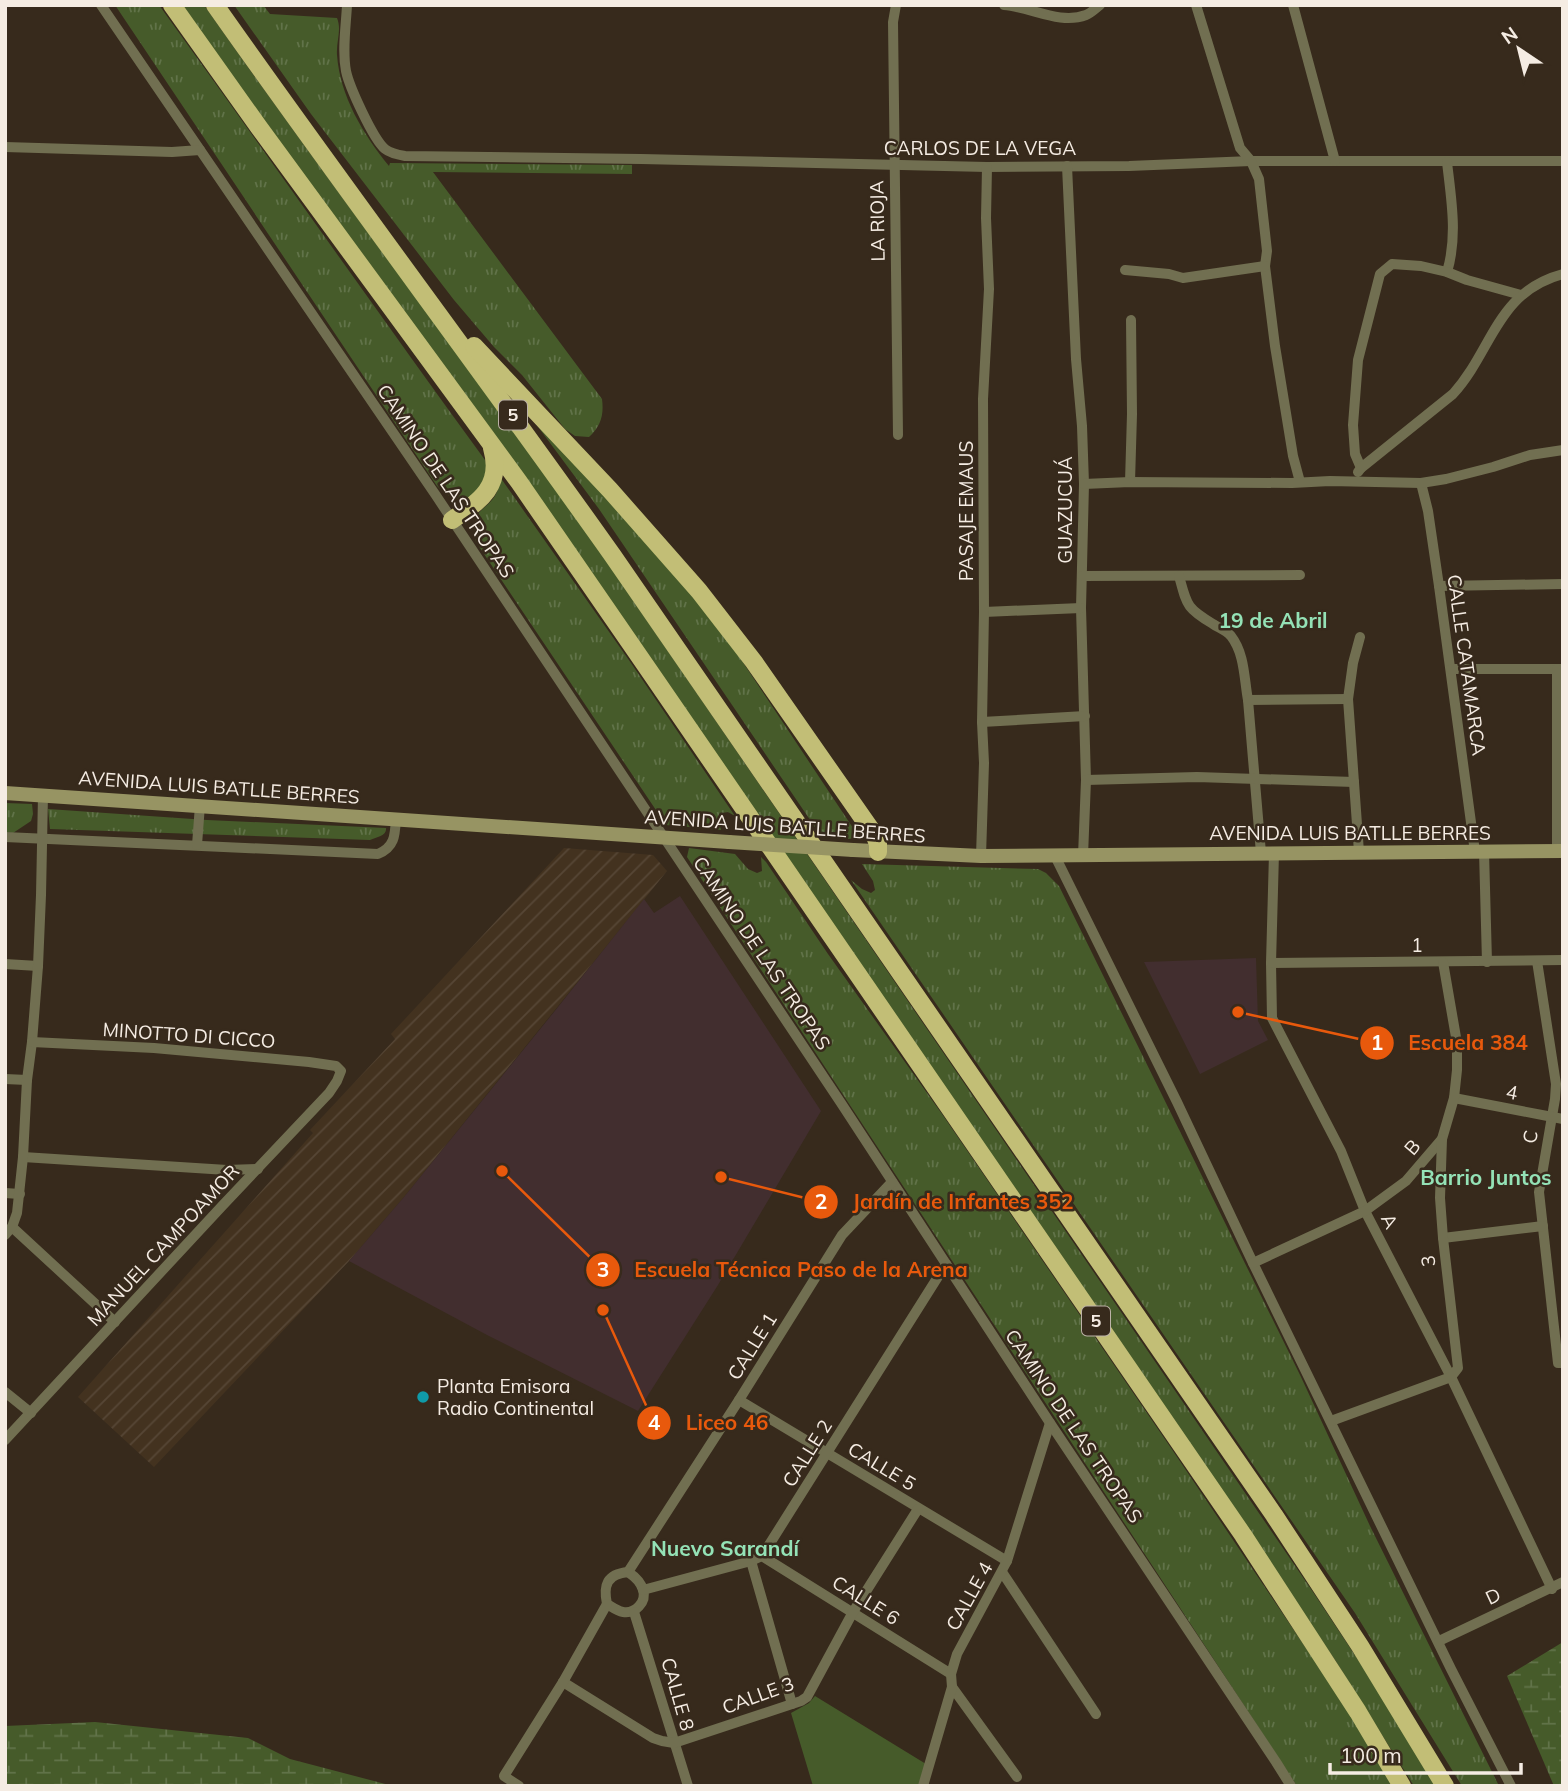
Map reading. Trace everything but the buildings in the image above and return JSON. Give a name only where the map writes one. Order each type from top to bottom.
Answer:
[{"type":"highway","name":"5","points":[[172,5],[489,442],[656,680],[1243,1535],[1358,1712],[1402,1786]]},
{"type":"highway","name":"5","points":[[215,5],[286,107],[427,297],[613,556],[1258,1492],[1360,1646],[1445,1786]]},
{"type":"highway","points":[[427,297],[533,407],[699,591],[754,662],[874,834],[878,852]]},
{"type":"highway","points":[[452,520],[474,505],[491,486],[495,459],[489,442]]},
{"type":"main road","name":"AVENIDA LUIS BATLLE BERRES","points":[[5,793],[878,852],[981,856],[1560,851]]},
{"type":"street","name":"CAMINO DE LAS TROPAS","points":[[101,5],[452,520],[1291,1786]]},
{"type":"street","name":"CARLOS DE LA VEGA","points":[[347,5],[344,52],[350,83],[379,141],[385,149],[398,155],[986,167],[1129,166],[1251,161],[1563,161]]},
{"type":"street","name":"LA RIOJA","points":[[896,5],[893,22],[898,435]]},
{"type":"street","points":[[1004,5],[1067,19],[1087,15],[1100,5]]},
{"type":"street","points":[[1196,5],[1240,148],[1251,161],[1259,179],[1267,251],[1265,266],[1276,357],[1300,482]]},
{"type":"street","points":[[1293,5],[1335,161]]},
{"type":"street","points":[[5,146],[172,152],[200,150]]},
{"type":"street","points":[[1447,162],[1454,228],[1447,272]]},
{"type":"street","name":"GUAZUCUÁ","points":[[1067,166],[1084,484],[1081,608],[1086,780],[1083,856]]},
{"type":"street","name":"PASAJE EMAUS","points":[[981,856],[984,764],[984,399],[989,289],[986,167]]},
{"type":"street","points":[[1361,468],[1355,454],[1353,425],[1359,360],[1380,274],[1392,264],[1421,267],[1447,272],[1521,295]]},
{"type":"street","points":[[1125,270],[1183,278],[1265,266]]},
{"type":"street","points":[[1355,481],[1361,468],[1453,394],[1465,380],[1506,311],[1521,295],[1548,279],[1563,274]]},
{"type":"street","points":[[1130,482],[1131,320]]},
{"type":"street","points":[[1084,484],[1355,481],[1421,483],[1563,450]]},
{"type":"street","name":"CALLE CATAMARCA","points":[[1421,483],[1428,511],[1479,852],[1487,962]]},
{"type":"street","points":[[1082,576],[1300,575]]},
{"type":"street","name":"A","points":[[1179,576],[1189,608],[1232,637],[1246,677],[1254,778],[1267,853],[1272,1018],[1341,1151],[1365,1211],[1451,1377],[1552,1589]]},
{"type":"street","points":[[1439,586],[1563,584]]},
{"type":"street","points":[[984,612],[1081,608]]},
{"type":"street","points":[[1359,852],[1348,699],[1360,637]]},
{"type":"street","points":[[1451,669],[1560,669],[1560,851]]},
{"type":"street","points":[[1248,700],[1348,699]]},
{"type":"street","points":[[982,722],[1085,716]]},
{"type":"street","points":[[1086,780],[1197,777],[1354,782]]},
{"type":"street","points":[[43,795],[38,966],[20,1194],[17,1213],[9,1231],[115,1322]]},
{"type":"street","points":[[197,845],[200,805]]},
{"type":"street","points":[[5,837],[378,854],[392,845],[396,818]]},
{"type":"street","points":[[1055,856],[1177,1102],[1252,1263],[1511,1786]]},
{"type":"street","name":"1","points":[[1271,963],[1563,960]]},
{"type":"street","name":"C","points":[[1537,961],[1556,1084],[1558,1118],[1539,1192],[1561,1363]]},
{"type":"street","name":"B","points":[[1252,1263],[1365,1211],[1406,1181],[1442,1139],[1454,1098],[1457,1070],[1457,1043],[1443,962]]},
{"type":"street","points":[[5,964],[38,966]]},
{"type":"street","name":"MINOTTO DI CICCO","points":[[32,1042],[154,1048],[296,1060],[336,1066],[341,1071]]},
{"type":"street","name":"MANUEL CAMPOAMOR","points":[[5,1440],[329,1093],[341,1071]]},
{"type":"street","points":[[5,1079],[27,1080]]},
{"type":"street","name":"4","points":[[1454,1098],[1558,1118]]},
{"type":"street","name":"3","points":[[1442,1139],[1440,1198],[1458,1368],[1451,1377]]},
{"type":"street","points":[[23,1157],[227,1170],[258,1169]]},
{"type":"street","name":"CALLE 1","points":[[628,1572],[842,1235],[892,1182]]},
{"type":"street","points":[[5,1193],[20,1194]]},
{"type":"street","points":[[1443,1238],[1543,1226]]},
{"type":"street","name":"CALLE 2","points":[[762,1556],[946,1264]]},
{"type":"street","points":[[1331,1421],[1451,1377]]},
{"type":"street","points":[[5,1392],[30,1413]]},
{"type":"street","name":"CALLE 5","points":[[739,1400],[1007,1561]]},
{"type":"street","name":"CALLE 4","points":[[922,1786],[951,1687],[951,1674],[957,1654],[1007,1561],[1050,1423]]},
{"type":"street","name":"CALLE 3","points":[[674,1743],[807,1697],[853,1612],[918,1509]]},
{"type":"street","points":[[643,1590],[762,1556]]},
{"type":"street","name":"CALLE 6","points":[[762,1556],[951,1674]]},
{"type":"street","points":[[751,1560],[792,1704]]},
{"type":"street","points":[[519,1786],[504,1776],[563,1682],[607,1604],[605,1592],[611,1577],[628,1572],[636,1577],[644,1597],[634,1612],[618,1611],[607,1604]]},
{"type":"street","points":[[1002,1572],[1096,1714]]},
{"type":"street","name":"D","points":[[1438,1641],[1563,1583]]},
{"type":"street","name":"CALLE 8","points":[[634,1612],[688,1786]]},
{"type":"street","points":[[563,1682],[653,1738],[674,1743]]},
{"type":"street","points":[[951,1687],[1017,1777]]},
{"type":"shaded area","points":[[564,848],[653,855],[667,871],[404,1197],[349,1261],[154,1467],[78,1397],[313,1133],[310,1130],[395,1039],[391,1034]]},
{"type":"shaded area","points":[[680,896],[821,1111],[718,1285],[638,1411],[487,1335],[349,1261],[404,1197],[644,899],[654,913]]},
{"type":"shaded area","points":[[1256,958],[1258,1021],[1268,1040],[1200,1074],[1144,962]]},
{"type":"green space","points":[[115,5],[159,5],[485,460],[489,473],[476,495],[468,499],[458,499],[449,496],[437,486]]},
{"type":"green space","points":[[180,5],[204,5],[563,498],[1313,1592],[1390,1708],[1437,1786],[1414,1786],[1335,1660],[1161,1405]]},
{"type":"green space","points":[[234,5],[263,5],[270,14],[337,18],[339,70],[348,100],[370,141],[389,166],[390,163],[632,165],[632,174],[433,172],[602,399],[601,420],[589,437],[575,436],[565,429],[522,375],[454,300],[311,114]]},
{"type":"green space","points":[[533,420],[691,593],[736,652],[857,834],[856,838],[848,839],[839,832],[829,832],[825,837],[821,836],[599,509]]},
{"type":"green space","points":[[500,477],[735,816],[728,812],[722,813],[719,818],[721,830],[666,825],[476,542],[474,530],[477,515],[494,497]]},
{"type":"green space","points":[[5,803],[32,804],[31,821],[13,833],[5,832]]},
{"type":"green space","points":[[48,809],[386,828],[386,831],[370,840],[50,829]]},
{"type":"green space","points":[[689,848],[735,854],[748,869],[757,873],[762,871],[761,857],[766,862],[1171,1448],[1345,1706],[1395,1786],[1297,1786],[687,857]]},
{"type":"green space","points":[[862,864],[1038,869],[1059,886],[1499,1786],[1462,1786],[1355,1613],[851,880],[871,893],[875,890],[873,881]]},
{"type":"green space","points":[[1563,1642],[1563,1786],[1554,1786],[1507,1676]]},
{"type":"green space","points":[[815,1696],[926,1764],[918,1786],[813,1786],[791,1713],[809,1703]]},
{"type":"green space","points":[[95,1722],[248,1738],[290,1759],[393,1786],[5,1786],[5,1726]]},
{"type":"place","name":"Escuela 384","points":[[1238,1012]]},
{"type":"place","name":"Escuela Técnica Paso de la Arena","points":[[502,1171]]},
{"type":"place","name":"Jardín de Infantes 352","points":[[721,1177]]},
{"type":"place","name":"Liceo 46","points":[[603,1310]]},
{"type":"place","name":"Planta Emisora Radio Continental","points":[[423,1397]]},
{"type":"district","name":"19 de Abril","points":[[1273,621]]},
{"type":"district","name":"Barrio Juntos","points":[[1486,1178]]},
{"type":"district","name":"Nuevo Sarandí","points":[[725,1549]]}]
